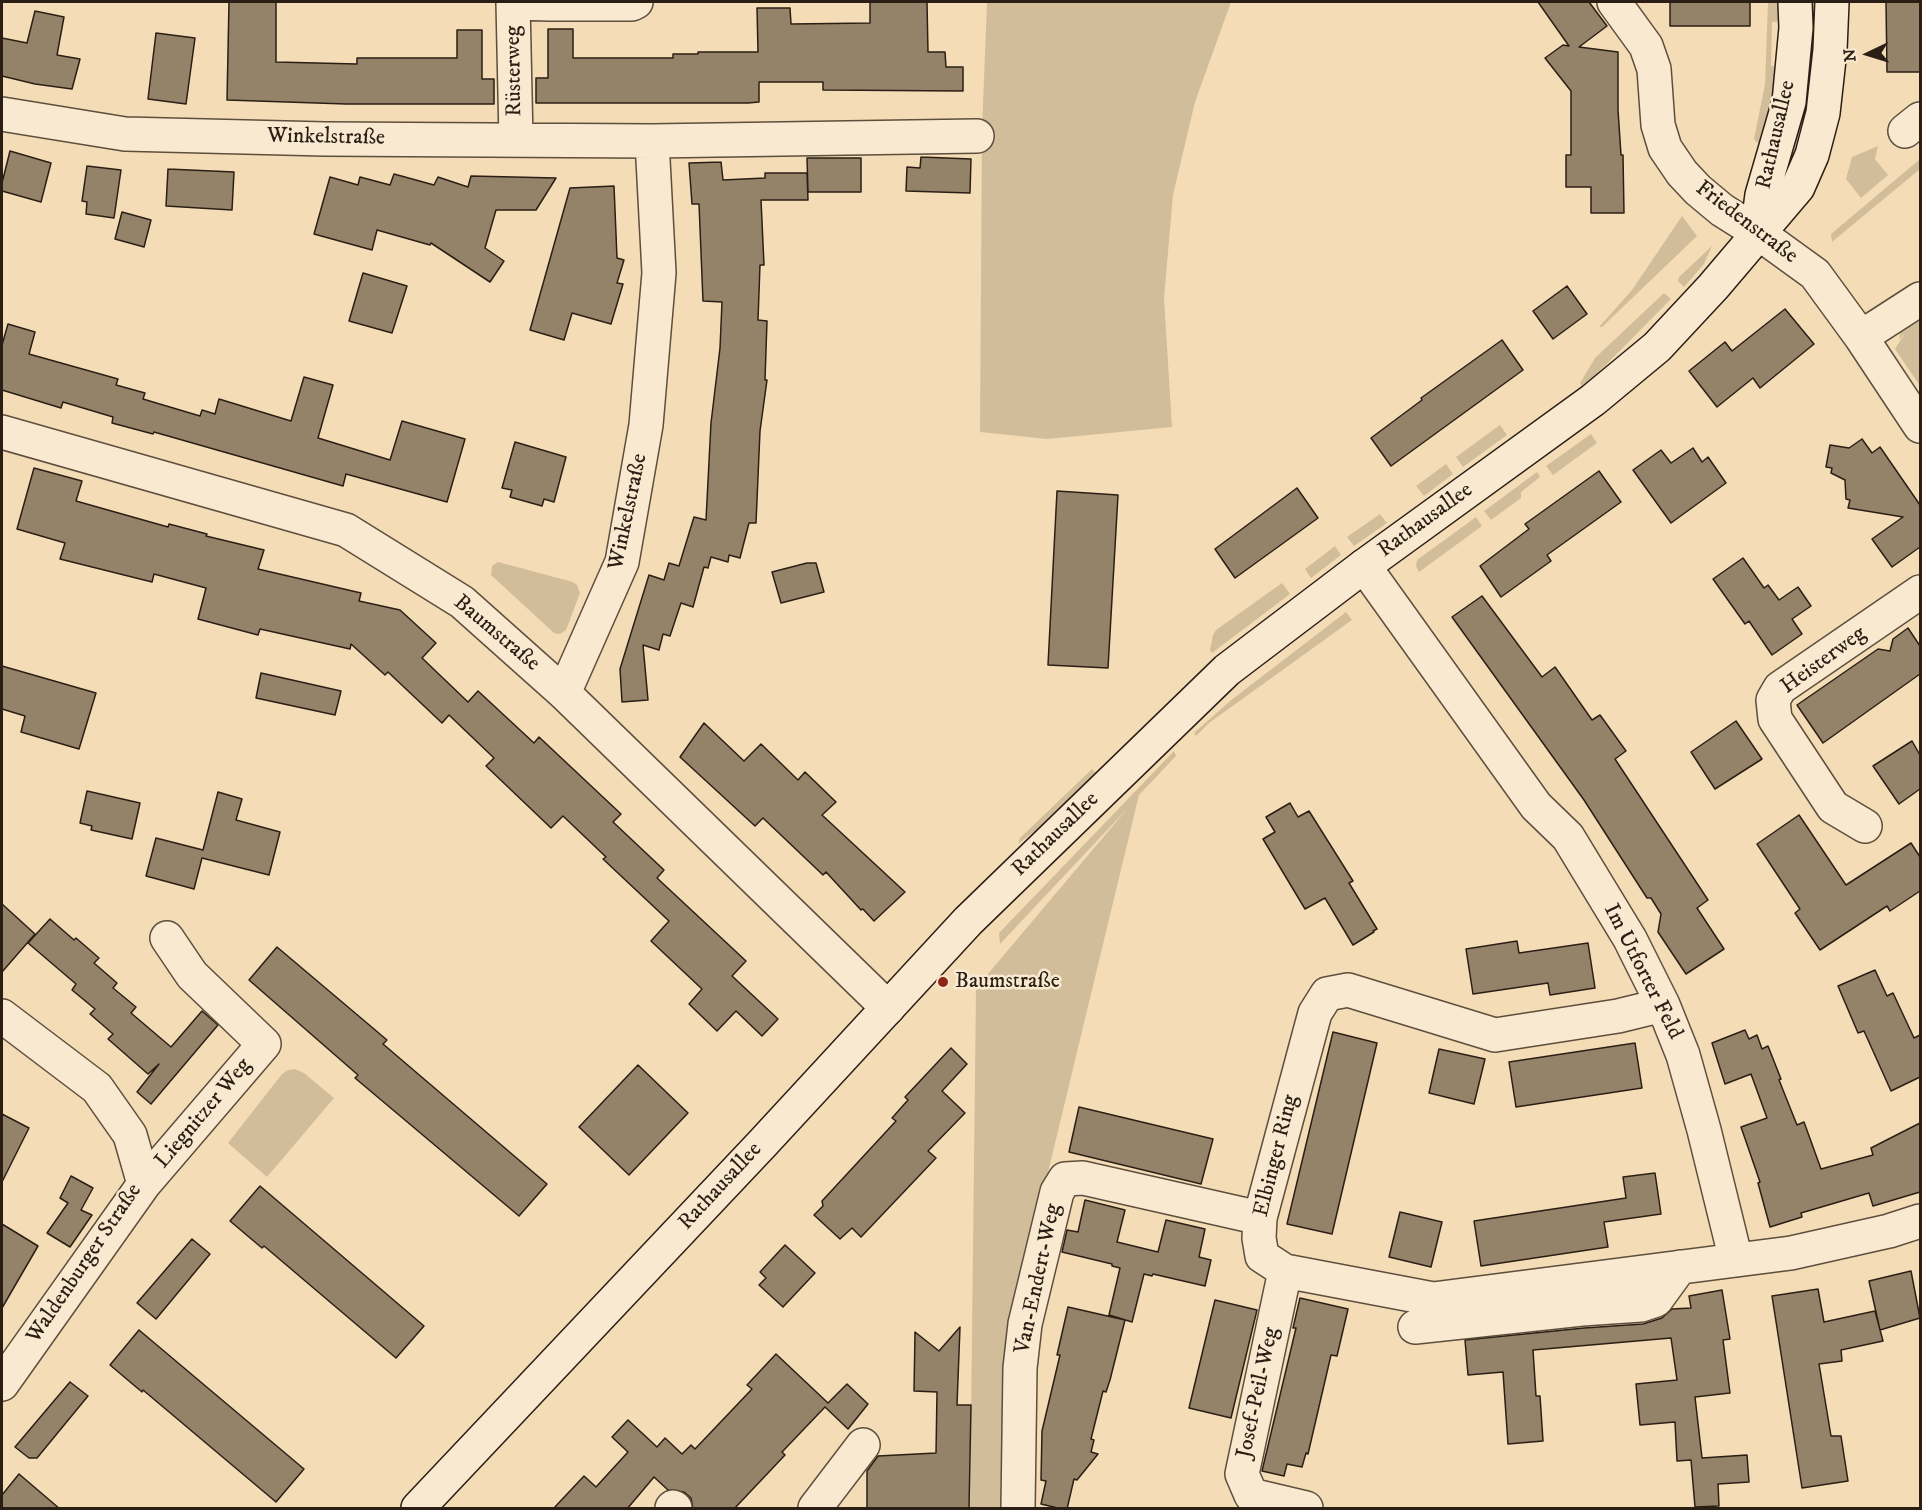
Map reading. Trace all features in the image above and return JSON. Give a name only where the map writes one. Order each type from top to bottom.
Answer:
[{"type":"street","name":"Rüsterweg","points":[[516,140],[505,2],[632,4],[636,2]]},
{"type":"street","name":"Friedenstraße","points":[[1614,2],[1646,46],[1654,69],[1658,125],[1665,148],[1682,173],[1722,210],[1815,274],[1861,337],[1920,426]]},
{"type":"street","name":"Rathausallee","points":[[1757,232],[1762,195],[1789,102],[1796,28],[1795,2]]},
{"type":"street","name":"Rathausallee","points":[[418,1509],[968,921],[1227,670],[1364,566],[1593,400],[1657,347],[1713,287],[1757,232],[1798,187],[1812,155],[1823,113],[1830,50],[1832,2]]},
{"type":"street","name":"Winkelstraße","points":[[2,114],[125,134],[313,139],[652,141],[977,136]]},
{"type":"street","name":"Winkelstraße","points":[[564,693],[622,562],[646,425],[659,273],[652,141]]},
{"type":"street","points":[[1861,337],[1920,299]]},
{"type":"street","name":"Baumstraße","points":[[2,432],[346,530],[462,602],[564,693],[888,1008]]},
{"type":"street","name":"Im Utforter Feld","points":[[1364,566],[1536,806],[1568,837],[1630,939],[1663,1005],[1683,1054],[1736,1260]]},
{"type":"street","name":"Heisterweg","points":[[1865,826],[1833,807],[1775,719],[1773,700],[1780,688],[1920,592]]},
{"type":"street","name":"Liegnitzer Weg","points":[[144,1184],[264,1044],[192,975],[167,938]]},
{"type":"street","name":"Elbinger Ring","points":[[1663,1005],[1618,1016],[1495,1035],[1348,990],[1327,994],[1315,1013],[1260,1218],[1259,1238],[1262,1256],[1285,1271],[1433,1299],[1736,1260]]},
{"type":"street","name":"Waldenburger Straße","points":[[2,1016],[97,1088],[130,1135],[144,1184],[2,1384]]},
{"type":"street","name":"Van-Endert-Weg","points":[[1018,1509],[1020,1368],[1025,1324],[1057,1192],[1065,1179],[1083,1178],[1260,1218]]},
{"type":"street","points":[[1736,1260],[1791,1253],[1889,1231],[1920,1221]]},
{"type":"street","points":[[1414,1327],[1641,1305],[1656,1300],[1680,1267]]},
{"type":"street","name":"Josef-Peil-Weg","points":[[1285,1271],[1242,1474],[1251,1495],[1306,1509]]},
{"type":"street","points":[[815,1509],[863,1445]]},
{"type":"shaded area","points":[[987,2],[1231,2],[1195,102],[1173,195],[1164,298],[1172,427],[1047,439],[980,432],[982,130]]},
{"type":"shaded area","points":[[1768,2],[1784,2],[1786,31],[1766,145],[1754,139],[1765,84]],"holes":[[[1782,21],[1778,67],[1771,66],[1772,22]]]},
{"type":"shaded area","points":[[1809,2],[1818,2],[1811,98],[1796,155],[1788,152]]},
{"type":"shaded area","points":[[1878,146],[1875,159],[1888,175],[1861,198],[1846,179],[1852,157]]},
{"type":"shaded area","points":[[1920,159],[1920,169],[1832,242],[1831,234]]},
{"type":"shaded area","points":[[1682,216],[1697,236],[1602,327],[1599,327],[1632,290]]},
{"type":"shaded area","points":[[1712,246],[1704,264],[1684,287],[1678,281],[1679,277]]},
{"type":"shaded area","points":[[1664,293],[1671,299],[1583,388],[1580,383],[1595,358]]},
{"type":"shaded area","points":[[1920,317],[1920,386],[1895,349],[1905,333],[1899,340],[1901,330]]},
{"type":"shaded area","points":[[1500,425],[1507,435],[1463,467],[1456,457]]},
{"type":"shaded area","points":[[1591,434],[1597,443],[1553,475],[1546,466]]},
{"type":"shaded area","points":[[1446,464],[1453,474],[1424,496],[1416,486]]},
{"type":"shaded area","points":[[1537,472],[1540,477],[1521,492],[1521,498],[1491,520],[1484,511]]},
{"type":"shaded area","points":[[1380,514],[1387,523],[1354,546],[1347,537]]},
{"type":"shaded area","points":[[1476,517],[1482,526],[1419,572],[1416,566],[1417,560]]},
{"type":"shaded area","points":[[1335,546],[1341,555],[1311,578],[1305,569]]},
{"type":"shaded area","points":[[498,562],[577,585],[580,593],[566,630],[560,634],[554,633],[491,575],[492,566]]},
{"type":"shaded area","points":[[1282,583],[1290,594],[1212,653],[1210,650],[1216,630]]},
{"type":"shaded area","points":[[1346,612],[1352,620],[1209,723],[1196,736],[1194,733],[1230,701]]},
{"type":"shaded area","points":[[1174,751],[1176,756],[1139,795],[1010,1330],[1009,1508],[970,1508],[976,988],[1127,809],[1000,944],[999,933]]},
{"type":"shaded area","points":[[1092,769],[1096,773],[1059,812],[1018,844],[1020,838]]},
{"type":"shaded area","points":[[295,1069],[304,1073],[334,1098],[267,1177],[228,1143],[282,1074]]},
{"type":"building","points":[[229,2],[276,2],[276,62],[357,64],[357,58],[457,58],[457,30],[482,30],[482,79],[494,79],[494,104],[346,104],[227,100]]},
{"type":"building","points":[[870,2],[927,2],[928,52],[945,52],[946,67],[963,67],[963,91],[823,90],[823,82],[759,82],[759,102],[536,103],[536,78],[548,78],[548,29],[573,29],[573,58],[673,58],[673,54],[698,54],[698,52],[758,52],[757,8],[790,8],[791,24],[870,23]]},
{"type":"building","points":[[1538,2],[1589,2],[1607,26],[1579,47],[1618,52],[1618,110],[1621,155],[1623,155],[1624,213],[1591,213],[1591,187],[1566,187],[1566,155],[1571,155],[1571,91],[1545,58],[1563,45],[1569,46]]},
{"type":"building","points":[[1670,2],[1750,2],[1750,26],[1670,26]]},
{"type":"building","points":[[1886,2],[1920,2],[1920,72],[1887,72]]},
{"type":"building","points":[[35,11],[64,17],[57,55],[80,59],[72,89],[35,84],[2,76],[2,38],[27,43]]},
{"type":"building","points":[[156,33],[195,38],[186,104],[148,99]]},
{"type":"building","points":[[10,151],[51,163],[41,202],[2,191]]},
{"type":"building","points":[[921,157],[971,159],[970,193],[906,191],[907,167],[920,168]]},
{"type":"building","points":[[807,158],[861,158],[861,192],[808,192]]},
{"type":"building","points":[[721,162],[723,180],[765,178],[765,173],[807,173],[808,200],[761,200],[764,265],[760,265],[758,320],[767,321],[765,380],[767,380],[760,431],[756,523],[749,523],[740,558],[729,555],[728,562],[711,557],[708,568],[704,567],[693,607],[681,603],[670,636],[663,634],[659,650],[643,645],[648,700],[622,702],[620,669],[649,575],[664,580],[669,563],[679,566],[694,517],[706,520],[711,423],[720,348],[722,302],[703,301],[699,204],[692,204],[689,163]]},
{"type":"building","points":[[87,166],[121,170],[114,218],[86,214],[87,202],[82,201]]},
{"type":"building","points":[[168,169],[234,172],[232,210],[166,206]]},
{"type":"building","points":[[394,174],[434,185],[438,177],[468,187],[471,176],[556,178],[536,210],[496,210],[485,248],[504,261],[490,282],[431,243],[430,245],[377,230],[372,250],[314,234],[330,177],[358,185],[360,177],[390,185]]},
{"type":"building","points":[[614,186],[617,258],[624,260],[617,283],[623,284],[611,324],[572,313],[564,340],[530,330],[570,188]]},
{"type":"building","points":[[122,212],[151,220],[144,247],[115,239]]},
{"type":"building","points":[[363,273],[407,286],[392,333],[349,321]]},
{"type":"building","points":[[1567,286],[1587,314],[1553,339],[1533,311]]},
{"type":"building","points":[[1785,309],[1814,344],[1760,388],[1753,378],[1717,407],[1689,371],[1725,342],[1732,351]]},
{"type":"building","points":[[8,324],[35,332],[29,354],[118,379],[116,385],[145,393],[143,399],[200,416],[202,410],[215,414],[219,399],[291,421],[304,377],[333,385],[318,438],[390,460],[402,421],[465,439],[447,502],[346,474],[343,486],[154,432],[153,434],[112,423],[113,417],[63,402],[61,408],[2,390],[2,345]]},
{"type":"building","points":[[1502,340],[1523,370],[1391,466],[1371,438],[1422,400],[1421,398]]},
{"type":"building","points":[[1862,439],[1872,453],[1880,447],[1920,505],[1920,547],[1892,567],[1872,539],[1903,517],[1848,508],[1850,500],[1846,499],[1845,480],[1831,473],[1832,468],[1826,467],[1830,445],[1849,448]]},
{"type":"building","points":[[515,442],[566,457],[554,502],[544,499],[542,506],[510,497],[512,490],[502,488]]},
{"type":"building","points":[[1693,448],[1702,462],[1708,457],[1726,483],[1671,523],[1633,470],[1661,450],[1671,463]]},
{"type":"building","points":[[34,468],[82,481],[76,501],[168,527],[169,524],[207,534],[206,536],[264,550],[258,569],[361,593],[359,601],[400,610],[436,643],[422,658],[468,702],[478,691],[534,743],[539,737],[621,814],[613,822],[664,870],[657,878],[746,961],[732,976],[778,1019],[762,1036],[736,1011],[717,1031],[689,1004],[702,989],[651,941],[669,921],[603,859],[606,857],[563,816],[551,828],[486,766],[494,758],[449,715],[442,723],[388,672],[385,675],[351,644],[350,649],[260,629],[258,635],[198,619],[206,588],[154,574],[152,582],[60,559],[65,543],[17,529]]},
{"type":"building","points":[[1599,471],[1621,502],[1547,555],[1551,561],[1501,597],[1480,566],[1529,529],[1525,524]]},
{"type":"building","points":[[1297,488],[1318,518],[1235,578],[1215,549]]},
{"type":"building","points":[[1057,491],[1118,495],[1108,668],[1048,665]]},
{"type":"building","points":[[1743,558],[1764,588],[1768,585],[1779,600],[1798,587],[1811,606],[1792,619],[1802,634],[1772,655],[1749,621],[1745,624],[1713,579]]},
{"type":"building","points":[[807,563],[816,563],[824,592],[781,603],[772,572]]},
{"type":"building","points":[[1482,596],[1542,677],[1555,667],[1592,720],[1600,715],[1626,751],[1615,759],[1708,900],[1697,908],[1724,949],[1686,974],[1658,932],[1661,914],[1651,898],[1647,898],[1584,800],[1452,617]]},
{"type":"building","points":[[1908,628],[1920,646],[1920,674],[1823,743],[1797,705],[1878,649],[1890,651],[1893,639]]},
{"type":"building","points":[[2,666],[96,693],[79,749],[21,732],[25,716],[2,709]]},
{"type":"building","points":[[261,673],[341,691],[335,715],[256,698]]},
{"type":"building","points":[[1736,721],[1762,759],[1715,789],[1691,752]]},
{"type":"building","points":[[704,723],[744,761],[761,744],[798,780],[805,772],[836,802],[822,815],[905,892],[874,921],[826,872],[823,875],[763,818],[755,826],[680,757]]},
{"type":"building","points":[[1912,741],[1920,755],[1920,789],[1899,804],[1873,766]]},
{"type":"building","points":[[87,791],[140,803],[132,839],[91,830],[92,826],[80,823]]},
{"type":"building","points":[[218,792],[242,799],[236,820],[280,832],[269,875],[202,858],[194,889],[146,876],[156,838],[203,850]]},
{"type":"building","points":[[1290,803],[1298,817],[1309,811],[1353,881],[1349,883],[1377,929],[1353,945],[1325,898],[1305,909],[1263,839],[1275,832],[1266,817]]},
{"type":"building","points":[[1799,815],[1846,885],[1911,843],[1920,857],[1920,891],[1890,911],[1887,906],[1820,950],[1795,913],[1800,909],[1757,844]]},
{"type":"building","points":[[2,904],[35,934],[2,972]]},
{"type":"building","points":[[50,919],[99,958],[94,963],[117,983],[113,988],[136,1007],[131,1013],[171,1047],[202,1011],[218,1025],[151,1104],[137,1092],[159,1064],[148,1074],[108,1039],[113,1034],[90,1014],[95,1009],[72,990],[76,984],[28,943]]},
{"type":"building","points":[[1517,941],[1519,953],[1588,943],[1595,988],[1550,995],[1548,983],[1473,994],[1466,949]]},
{"type":"building","points":[[277,947],[387,1040],[383,1044],[547,1184],[519,1216],[355,1078],[358,1075],[249,980]]},
{"type":"building","points":[[1875,970],[1887,996],[1893,993],[1914,1038],[1920,1035],[1920,1077],[1891,1091],[1864,1031],[1858,1033],[1838,986]]},
{"type":"building","points":[[1745,1030],[1749,1039],[1757,1035],[1762,1049],[1768,1046],[1797,1125],[1804,1122],[1821,1169],[1873,1155],[1871,1148],[1920,1123],[1920,1192],[1873,1206],[1869,1193],[1801,1213],[1802,1217],[1770,1227],[1758,1183],[1760,1182],[1741,1127],[1767,1118],[1751,1074],[1725,1084],[1712,1043]]},
{"type":"building","points":[[1333,1032],[1377,1043],[1332,1234],[1287,1224]]},
{"type":"building","points":[[1635,1043],[1642,1088],[1516,1107],[1509,1062]]},
{"type":"building","points":[[951,1048],[967,1064],[942,1091],[965,1113],[928,1151],[936,1158],[861,1237],[852,1228],[840,1239],[814,1215],[823,1206],[822,1201],[896,1121],[892,1118],[908,1100],[905,1097]]},
{"type":"building","points":[[1439,1049],[1485,1059],[1474,1104],[1429,1093]]},
{"type":"building","points":[[638,1065],[688,1113],[629,1175],[579,1127]]},
{"type":"building","points":[[1079,1107],[1213,1139],[1201,1184],[1069,1152]]},
{"type":"building","points":[[2,1114],[29,1128],[2,1182]]},
{"type":"building","points":[[1655,1173],[1661,1214],[1604,1222],[1608,1247],[1481,1266],[1474,1221],[1626,1198],[1623,1177]]},
{"type":"building","points":[[71,1176],[93,1188],[81,1210],[92,1215],[70,1247],[47,1233],[68,1203],[60,1198]]},
{"type":"building","points":[[260,1186],[424,1326],[396,1358],[264,1246],[262,1248],[230,1221]]},
{"type":"building","points":[[1085,1200],[1125,1210],[1117,1242],[1158,1252],[1166,1220],[1205,1229],[1199,1257],[1211,1260],[1205,1286],[1144,1274],[1132,1322],[1109,1315],[1120,1268],[1062,1252],[1067,1230],[1078,1232]]},
{"type":"building","points":[[1400,1212],[1442,1222],[1431,1267],[1389,1257]]},
{"type":"building","points":[[2,1224],[38,1246],[2,1308]]},
{"type":"building","points":[[192,1239],[210,1254],[156,1319],[137,1303]]},
{"type":"building","points":[[785,1245],[815,1273],[783,1307],[759,1285],[766,1278],[760,1272]]},
{"type":"building","points":[[1911,1271],[1920,1318],[1880,1330],[1869,1281]]},
{"type":"building","points":[[1818,1289],[1824,1322],[1875,1311],[1883,1341],[1841,1350],[1842,1361],[1819,1364],[1831,1436],[1841,1436],[1848,1481],[1802,1488],[1772,1296]]},
{"type":"building","points":[[1722,1290],[1730,1339],[1723,1340],[1730,1393],[1695,1397],[1702,1458],[1747,1455],[1749,1482],[1718,1484],[1719,1506],[1695,1507],[1691,1460],[1677,1461],[1675,1422],[1640,1425],[1636,1384],[1677,1380],[1671,1338],[1533,1350],[1536,1396],[1540,1396],[1543,1441],[1508,1444],[1503,1372],[1468,1375],[1465,1340],[1643,1324],[1662,1318],[1672,1309],[1691,1308],[1689,1296]]},
{"type":"building","points":[[1300,1298],[1348,1309],[1337,1356],[1331,1355],[1308,1454],[1306,1453],[1302,1467],[1287,1464],[1284,1476],[1262,1471],[1296,1328],[1293,1328]]},
{"type":"building","points":[[1215,1300],[1257,1310],[1231,1418],[1189,1408]]},
{"type":"building","points":[[1068,1307],[1125,1320],[1110,1380],[1106,1392],[1103,1391],[1091,1439],[1094,1440],[1091,1452],[1098,1454],[1077,1480],[1074,1479],[1067,1509],[1062,1509],[1041,1504],[1046,1481],[1041,1480],[1042,1431],[1060,1355],[1057,1355]]},
{"type":"building","points":[[960,1327],[957,1405],[971,1405],[969,1509],[867,1509],[867,1471],[878,1456],[936,1453],[937,1392],[914,1391],[915,1332],[939,1351]]},
{"type":"building","points":[[139,1330],[304,1469],[276,1502],[110,1365]]},
{"type":"building","points":[[776,1354],[828,1403],[847,1384],[868,1404],[848,1429],[825,1407],[782,1452],[785,1455],[734,1509],[693,1509],[691,1498],[684,1492],[668,1490],[654,1477],[627,1509],[553,1509],[584,1476],[596,1487],[628,1452],[612,1437],[628,1420],[657,1447],[665,1438],[682,1454],[691,1445],[695,1449],[752,1389],[747,1385]]},
{"type":"building","points":[[70,1382],[88,1396],[37,1458],[29,1458],[15,1447]]},
{"type":"building","points":[[19,1474],[60,1509],[2,1509],[2,1495]]},
{"type":"place","name":"Baumstraße","points":[[943,982]]}]
